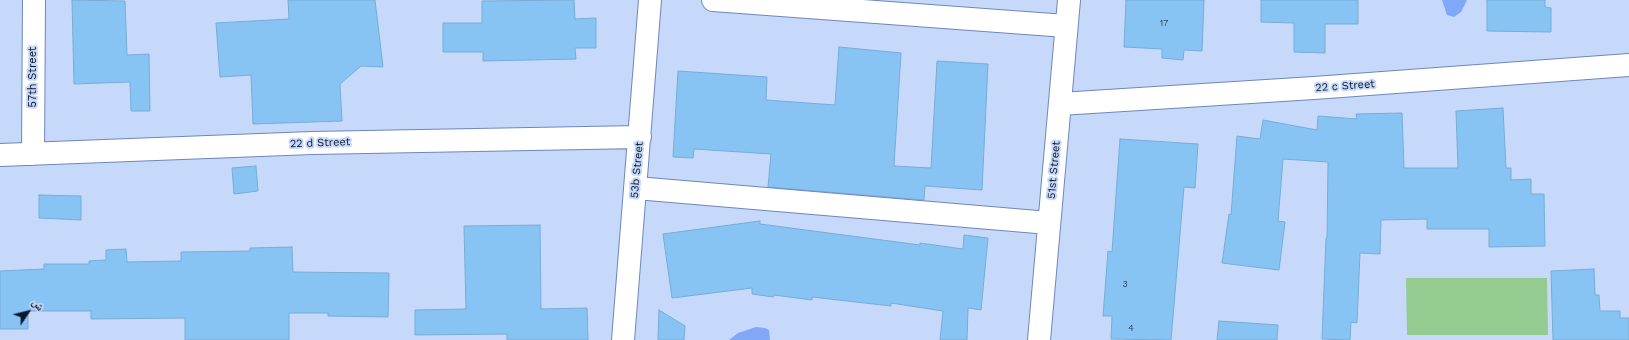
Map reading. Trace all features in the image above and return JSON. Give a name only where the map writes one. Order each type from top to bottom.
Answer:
[{"type":"street","name":"57th Street","points":[[33,154],[34,0]]},
{"type":"street","name":"53b Street","points":[[623,340],[650,0]]},
{"type":"street","points":[[713,0],[1066,26]]},
{"type":"street","name":"51st Street","points":[[1039,340],[1069,0]]},
{"type":"street","name":"22 c Street","points":[[1060,104],[1629,65]]},
{"type":"street","name":"22 d Street","points":[[0,155],[312,143],[640,137]]},
{"type":"street","points":[[636,188],[1049,223]]},
{"type":"green space","points":[[1406,278],[1547,278],[1548,335],[1407,335]]},
{"type":"water","points":[[1442,0],[1467,0],[1461,12],[1454,17],[1447,15]]},
{"type":"water","points":[[756,327],[769,330],[770,340],[729,340],[738,333]]},
{"type":"building","points":[[72,0],[125,1],[127,55],[149,54],[150,111],[131,111],[130,82],[74,84]]},
{"type":"building","points":[[288,0],[375,0],[383,67],[361,66],[340,84],[342,121],[253,124],[251,75],[220,77],[216,23],[289,19]]},
{"type":"building","points":[[574,0],[575,19],[596,18],[596,48],[575,48],[576,59],[483,61],[483,52],[443,52],[443,23],[482,23],[482,1]]},
{"type":"building","points":[[1126,0],[1204,0],[1202,51],[1184,50],[1183,60],[1162,58],[1162,49],[1124,47]]},
{"type":"building","points":[[1261,0],[1358,0],[1358,24],[1325,24],[1325,53],[1294,52],[1294,23],[1261,22]]},
{"type":"building","points":[[1487,0],[1545,0],[1545,7],[1551,8],[1551,32],[1487,31]]},
{"type":"building","points":[[839,47],[901,53],[894,166],[931,168],[937,61],[988,64],[982,190],[925,186],[924,200],[768,187],[771,154],[694,149],[693,158],[673,157],[678,71],[767,77],[766,100],[835,105]]},
{"type":"building","points":[[1503,108],[1506,168],[1511,168],[1511,180],[1531,179],[1531,194],[1544,194],[1545,246],[1489,247],[1489,229],[1427,229],[1427,219],[1381,220],[1380,254],[1360,253],[1357,323],[1351,322],[1350,340],[1322,339],[1327,238],[1328,162],[1283,159],[1278,221],[1285,222],[1279,270],[1222,263],[1229,214],[1231,215],[1237,136],[1260,139],[1263,120],[1317,130],[1318,116],[1357,119],[1356,114],[1402,113],[1404,168],[1458,168],[1456,111]]},
{"type":"building","points":[[1120,139],[1198,144],[1195,188],[1184,187],[1171,340],[1111,339],[1112,316],[1103,316],[1108,251],[1112,252]]},
{"type":"building","points":[[256,166],[258,191],[234,194],[232,168]]},
{"type":"building","points":[[39,195],[81,196],[81,220],[39,218]]},
{"type":"building","points":[[760,221],[760,224],[920,245],[920,243],[963,249],[964,235],[988,238],[981,310],[968,308],[967,340],[940,340],[943,311],[891,303],[891,306],[812,297],[812,300],[774,295],[773,297],[752,294],[752,288],[672,298],[663,234]]},
{"type":"building","points":[[540,225],[541,309],[587,308],[588,340],[507,340],[507,334],[415,335],[415,310],[466,309],[464,226]]},
{"type":"building","points":[[292,247],[293,272],[389,273],[388,317],[328,316],[328,313],[289,313],[289,340],[185,340],[185,318],[91,319],[91,311],[28,311],[28,329],[0,329],[0,271],[44,269],[44,264],[89,264],[89,261],[106,260],[106,250],[126,249],[127,262],[181,261],[181,252],[250,251],[250,248]]},
{"type":"building","points":[[1594,269],[1595,295],[1599,295],[1600,311],[1620,311],[1620,318],[1629,318],[1629,340],[1553,340],[1551,271]]},
{"type":"building","points":[[659,310],[685,326],[684,340],[658,340]]},
{"type":"building","points":[[1219,321],[1278,325],[1277,340],[1217,340]]}]
